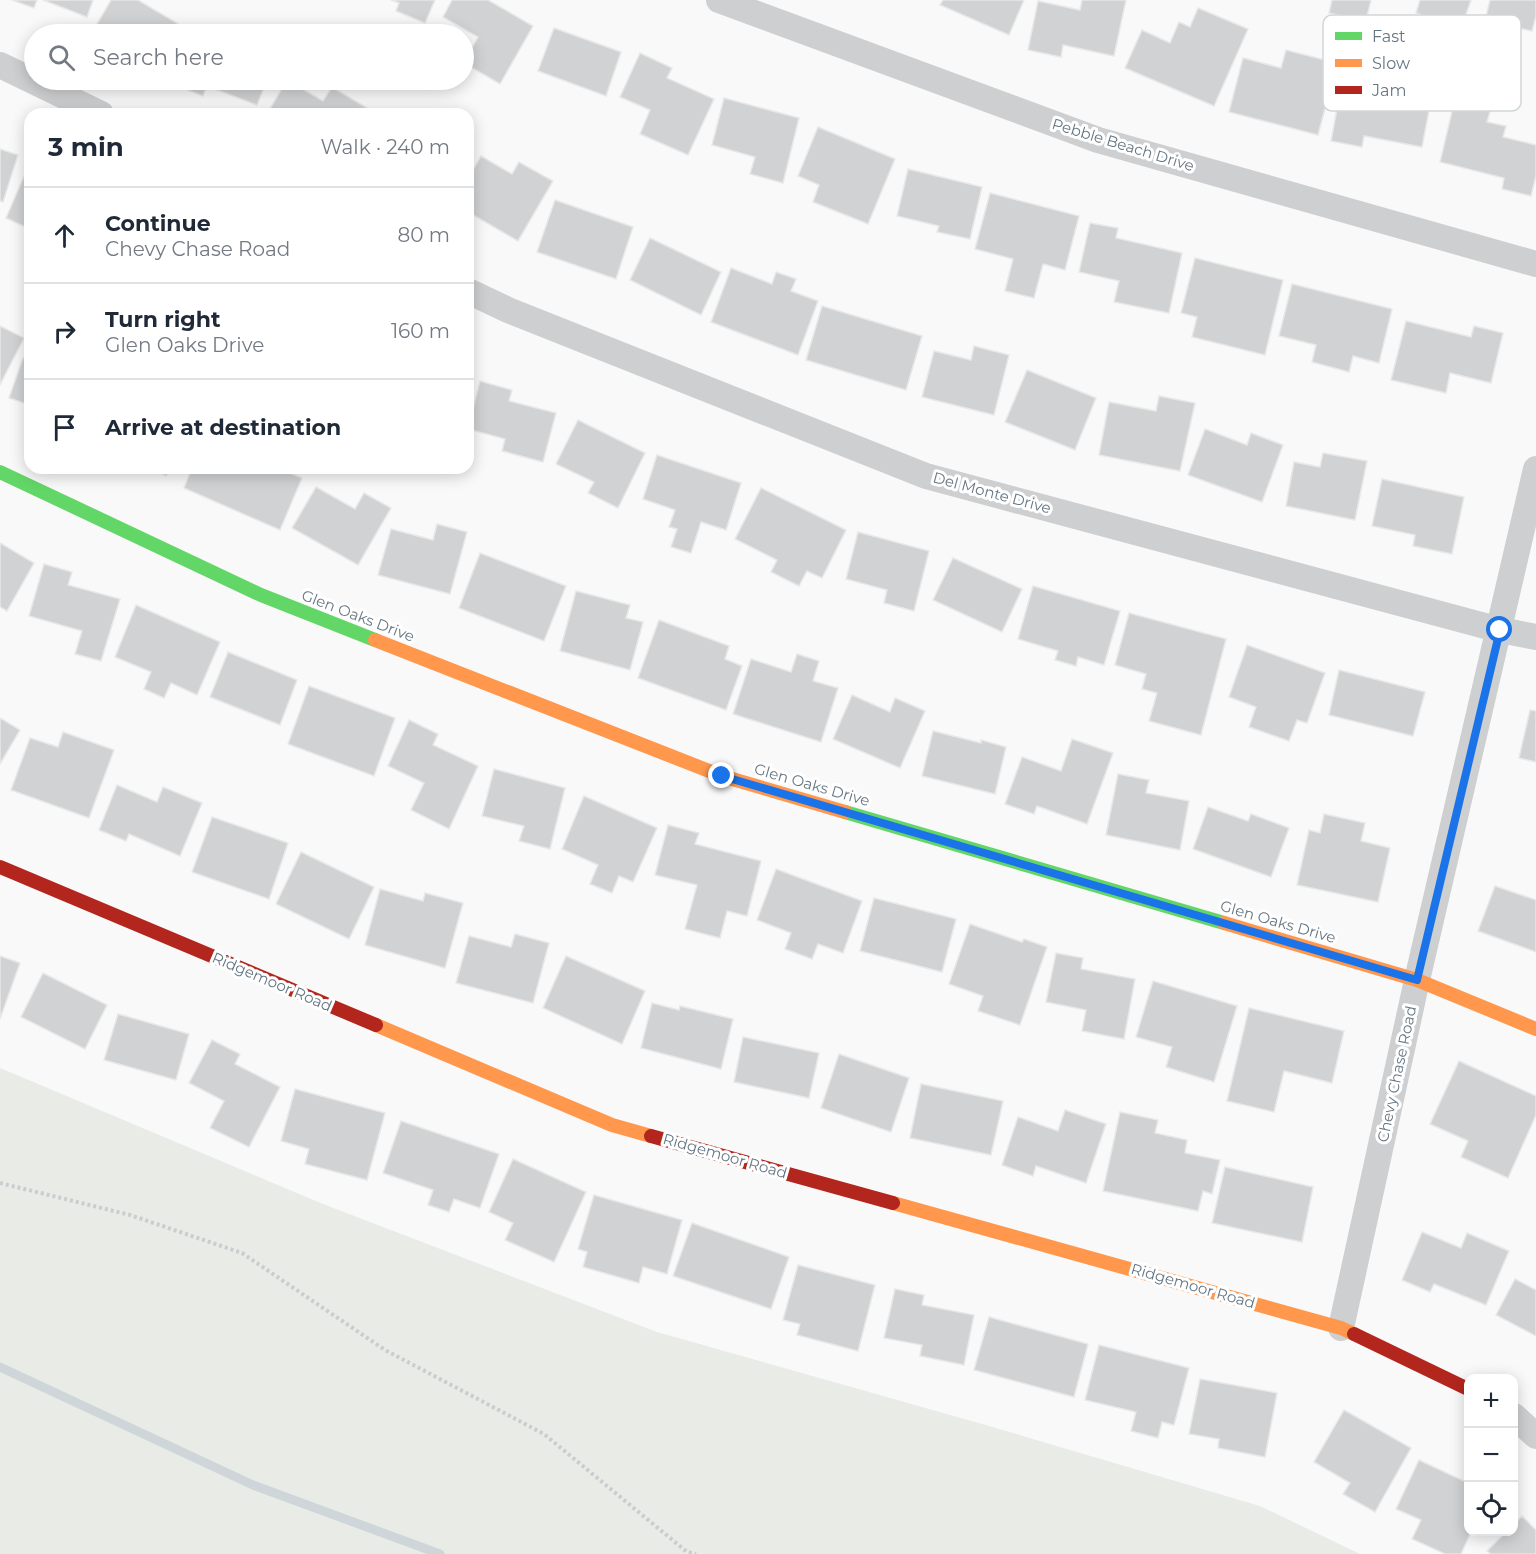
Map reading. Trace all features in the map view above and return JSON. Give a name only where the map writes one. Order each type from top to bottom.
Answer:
[{"type":"street","name":"Pebble Beach Drive","points":[[719,0],[1098,140],[1536,264]]},
{"type":"street","points":[[0,66],[24,77]]},
{"type":"street","points":[[50,90],[88,108]]},
{"type":"street","name":"Del Monte Drive","points":[[474,294],[519,314],[927,476],[1500,630],[1536,637]]},
{"type":"street","name":"Chevy Chase Road","points":[[1341,1328],[1417,980],[1536,470]]},
{"type":"street","name":"Glen Oaks Drive","points":[[0,472],[261,595],[722,776],[1417,980],[1536,1029]]},
{"type":"street","name":"Ridgemoor Road","points":[[0,867],[612,1125],[1341,1328],[1464,1387]]},
{"type":"street","points":[[1518,1420],[1536,1436]]},
{"type":"path","points":[[0,1182],[130,1215],[242,1253],[385,1350],[544,1434],[687,1552],[696,1554]]},
{"type":"shaded area","points":[[0,1068],[323,1204],[657,1332],[1260,1506],[1360,1554],[0,1554]]},
{"type":"building","points":[[12,0],[37,0],[34,8]]},
{"type":"building","points":[[43,0],[93,0],[87,17]]},
{"type":"building","points":[[111,0],[138,0],[179,24],[97,24]]},
{"type":"building","points":[[391,0],[435,0],[425,23],[396,11],[399,3]]},
{"type":"building","points":[[452,0],[488,0],[533,26],[500,84],[474,69],[474,44],[478,37],[474,35],[474,24],[455,24],[443,17]]},
{"type":"building","points":[[943,0],[1024,0],[1009,35],[940,5]]},
{"type":"building","points":[[1082,0],[1126,0],[1114,56],[1063,45],[1061,57],[1028,50],[1038,1],[1080,10]]},
{"type":"building","points":[[1332,0],[1371,0],[1367,15],[1329,13]]},
{"type":"building","points":[[1420,0],[1471,0],[1466,15],[1416,13]]},
{"type":"building","points":[[1490,0],[1536,0],[1536,16],[1532,31],[1521,29],[1521,15],[1486,15]]},
{"type":"building","points":[[1198,8],[1248,29],[1214,106],[1125,68],[1142,30],[1170,43],[1179,22],[1190,27]]},
{"type":"building","points":[[554,28],[621,52],[606,96],[538,71]]},
{"type":"building","points":[[1286,50],[1323,59],[1324,111],[1318,135],[1229,112],[1243,58],[1281,68]]},
{"type":"building","points":[[640,53],[672,68],[667,78],[714,99],[688,155],[640,134],[650,110],[620,97]]},
{"type":"building","points":[[188,90],[205,90],[203,96]]},
{"type":"building","points":[[218,90],[263,90],[257,105]]},
{"type":"building","points":[[281,90],[304,90],[323,101],[330,90],[337,90],[367,108],[271,108]]},
{"type":"building","points":[[724,98],[799,118],[783,183],[750,174],[755,157],[712,145]]},
{"type":"building","points":[[1337,111],[1429,111],[1422,147],[1364,136],[1362,147],[1331,141]]},
{"type":"building","points":[[1452,111],[1490,111],[1487,122],[1506,126],[1503,137],[1536,145],[1536,176],[1531,196],[1502,189],[1504,178],[1440,162]]},
{"type":"building","points":[[818,127],[895,159],[868,224],[813,202],[819,185],[798,176]]},
{"type":"building","points":[[0,149],[18,155],[3,202],[0,201]]},
{"type":"building","points":[[481,156],[512,174],[519,162],[553,181],[518,241],[474,215],[474,168]]},
{"type":"building","points":[[908,169],[982,187],[970,239],[937,232],[939,226],[897,216]]},
{"type":"building","points":[[24,176],[24,226],[6,218]]},
{"type":"building","points":[[990,193],[1079,216],[1065,270],[1043,264],[1034,298],[1005,291],[1013,259],[975,249]]},
{"type":"building","points":[[555,200],[633,227],[616,279],[537,252]]},
{"type":"building","points":[[1090,223],[1118,228],[1116,238],[1182,253],[1169,313],[1114,302],[1119,281],[1079,272]]},
{"type":"building","points":[[650,238],[721,272],[701,315],[630,280]]},
{"type":"building","points":[[1195,258],[1283,280],[1265,355],[1192,337],[1197,317],[1181,313]]},
{"type":"building","points":[[731,268],[772,284],[776,272],[796,279],[791,291],[818,301],[798,355],[711,322]]},
{"type":"building","points":[[1292,284],[1392,309],[1379,363],[1353,356],[1349,372],[1312,362],[1316,345],[1279,336]]},
{"type":"building","points":[[822,306],[922,336],[906,390],[806,360]]},
{"type":"building","points":[[1406,321],[1471,337],[1474,326],[1503,333],[1491,383],[1450,373],[1446,393],[1391,380]]},
{"type":"building","points":[[0,326],[24,338],[0,385]]},
{"type":"building","points":[[974,346],[1009,355],[994,415],[922,397],[934,351],[971,360]]},
{"type":"building","points":[[23,358],[24,403],[9,398]]},
{"type":"building","points":[[1027,370],[1096,398],[1075,450],[1005,422]]},
{"type":"building","points":[[480,381],[512,390],[509,401],[556,413],[543,462],[502,451],[505,439],[474,431],[474,405]]},
{"type":"building","points":[[1159,396],[1195,403],[1180,471],[1099,455],[1109,402],[1156,411]]},
{"type":"building","points":[[578,420],[645,453],[618,508],[588,493],[594,482],[556,464]]},
{"type":"building","points":[[1205,429],[1247,445],[1251,433],[1283,445],[1262,502],[1188,475]]},
{"type":"building","points":[[1323,453],[1367,461],[1355,520],[1286,506],[1294,462],[1320,467]]},
{"type":"building","points":[[657,455],[741,483],[726,530],[701,522],[691,553],[671,547],[677,529],[669,527],[675,510],[643,499]]},
{"type":"building","points":[[190,474],[292,474],[302,478],[280,530],[184,488]]},
{"type":"building","points":[[1382,479],[1464,497],[1452,554],[1413,546],[1415,535],[1372,526]]},
{"type":"building","points":[[316,487],[355,509],[364,493],[391,508],[358,565],[292,528]]},
{"type":"building","points":[[761,488],[846,530],[822,578],[807,571],[799,586],[771,572],[777,560],[735,539]]},
{"type":"building","points":[[437,524],[467,532],[450,594],[378,575],[391,529],[433,540]]},
{"type":"building","points":[[858,532],[929,551],[914,611],[884,603],[887,590],[846,579]]},
{"type":"building","points":[[0,543],[34,563],[7,611],[0,607]]},
{"type":"building","points":[[480,553],[566,586],[544,641],[459,608]]},
{"type":"building","points":[[953,558],[1022,589],[1002,632],[933,600]]},
{"type":"building","points":[[44,564],[72,572],[68,585],[120,599],[101,661],[75,654],[82,631],[29,616]]},
{"type":"building","points":[[1033,586],[1120,611],[1104,665],[1078,657],[1076,666],[1055,660],[1058,651],[1018,639]]},
{"type":"building","points":[[576,591],[630,605],[626,618],[643,622],[630,670],[560,651]]},
{"type":"building","points":[[136,605],[220,642],[197,695],[171,683],[164,698],[144,689],[151,672],[115,657]]},
{"type":"building","points":[[1129,613],[1226,639],[1201,735],[1149,721],[1157,693],[1142,689],[1146,674],[1115,665]]},
{"type":"building","points":[[659,620],[729,646],[725,659],[742,666],[726,710],[638,678]]},
{"type":"building","points":[[1247,645],[1325,673],[1307,723],[1297,720],[1289,741],[1249,727],[1256,707],[1229,697]]},
{"type":"building","points":[[228,652],[297,680],[280,725],[210,697]]},
{"type":"building","points":[[797,654],[819,661],[813,681],[838,688],[821,742],[733,714],[751,659],[791,672]]},
{"type":"building","points":[[1339,670],[1425,692],[1413,736],[1329,715]]},
{"type":"building","points":[[309,686],[395,718],[374,776],[288,744]]},
{"type":"building","points":[[852,695],[890,712],[895,698],[925,711],[900,768],[833,739]]},
{"type":"building","points":[[1530,710],[1536,711],[1536,762],[1519,758]]},
{"type":"building","points":[[0,718],[20,730],[0,764]]},
{"type":"building","points":[[409,720],[438,734],[433,745],[478,766],[449,829],[411,810],[424,783],[388,766]]},
{"type":"building","points":[[933,731],[1006,747],[995,794],[922,776]]},
{"type":"building","points":[[63,732],[114,750],[89,818],[11,790],[30,738],[58,747]]},
{"type":"building","points":[[1072,739],[1113,753],[1087,824],[1037,806],[1034,814],[1005,804],[1022,757],[1061,771]]},
{"type":"building","points":[[494,769],[565,788],[550,849],[519,841],[524,826],[482,816]]},
{"type":"building","points":[[1118,774],[1149,780],[1146,793],[1189,801],[1180,850],[1106,835]]},
{"type":"building","points":[[117,785],[157,802],[163,787],[202,803],[180,856],[129,834],[126,841],[99,830]]},
{"type":"building","points":[[584,796],[657,828],[633,882],[619,876],[612,893],[590,884],[598,865],[562,849]]},
{"type":"building","points":[[1208,807],[1248,821],[1251,814],[1289,828],[1271,877],[1193,849]]},
{"type":"building","points":[[1324,814],[1365,823],[1361,841],[1390,848],[1378,902],[1297,885],[1309,830],[1320,833]]},
{"type":"building","points":[[212,817],[288,843],[269,899],[192,872]]},
{"type":"building","points":[[668,825],[699,833],[695,844],[761,861],[747,916],[727,911],[720,938],[685,929],[697,885],[655,875]]},
{"type":"building","points":[[301,852],[374,887],[349,939],[276,904]]},
{"type":"building","points":[[776,869],[862,901],[843,953],[818,944],[812,959],[785,949],[791,933],[757,920]]},
{"type":"building","points":[[1495,886],[1536,900],[1536,952],[1478,931]]},
{"type":"building","points":[[380,889],[423,901],[425,893],[463,903],[445,968],[365,945]]},
{"type":"building","points":[[874,898],[956,919],[942,972],[860,951]]},
{"type":"building","points":[[970,924],[1022,942],[1024,939],[1047,947],[1020,1025],[978,1011],[983,996],[949,984]]},
{"type":"building","points":[[515,934],[549,943],[533,1003],[456,983],[469,936],[511,947]]},
{"type":"building","points":[[1056,953],[1083,958],[1081,969],[1135,979],[1124,1039],[1082,1031],[1086,1010],[1046,1002]]},
{"type":"building","points":[[0,956],[20,963],[0,1019]]},
{"type":"building","points":[[566,956],[645,991],[622,1044],[543,1008]]},
{"type":"building","points":[[43,973],[107,1005],[85,1049],[21,1017]]},
{"type":"building","points":[[1153,981],[1237,1006],[1214,1082],[1166,1067],[1172,1047],[1136,1037]]},
{"type":"building","points":[[652,1003],[679,1010],[680,1006],[733,1019],[721,1069],[641,1048]]},
{"type":"building","points":[[1249,1008],[1344,1031],[1332,1083],[1284,1071],[1274,1112],[1227,1101]]},
{"type":"building","points":[[118,1014],[189,1034],[176,1080],[104,1060]]},
{"type":"building","points":[[743,1037],[819,1053],[809,1098],[734,1082]]},
{"type":"building","points":[[212,1040],[240,1054],[235,1064],[280,1087],[249,1147],[210,1128],[224,1101],[189,1083]]},
{"type":"building","points":[[839,1054],[909,1078],[891,1132],[821,1108]]},
{"type":"building","points":[[1459,1061],[1536,1096],[1536,1115],[1508,1178],[1461,1157],[1468,1141],[1430,1124]]},
{"type":"building","points":[[921,1084],[1003,1101],[991,1155],[910,1138]]},
{"type":"building","points":[[295,1089],[385,1113],[367,1180],[305,1164],[309,1149],[281,1141]]},
{"type":"building","points":[[1065,1110],[1106,1124],[1086,1183],[1036,1166],[1033,1176],[1002,1165],[1018,1117],[1058,1131]]},
{"type":"building","points":[[1120,1112],[1158,1120],[1155,1133],[1187,1140],[1185,1153],[1220,1160],[1212,1194],[1203,1191],[1198,1211],[1103,1191]]},
{"type":"building","points":[[401,1121],[499,1154],[480,1208],[454,1199],[449,1212],[428,1205],[433,1190],[383,1173]]},
{"type":"building","points":[[513,1159],[586,1192],[554,1262],[505,1240],[513,1223],[489,1212]]},
{"type":"building","points":[[1225,1167],[1313,1187],[1302,1242],[1212,1223]]},
{"type":"building","points":[[594,1195],[682,1220],[667,1274],[643,1267],[639,1283],[583,1267],[587,1252],[578,1249]]},
{"type":"building","points":[[692,1223],[789,1257],[771,1309],[673,1276]]},
{"type":"building","points":[[1422,1232],[1461,1248],[1467,1233],[1509,1251],[1486,1305],[1434,1284],[1430,1292],[1402,1280]]},
{"type":"building","points":[[798,1265],[875,1285],[858,1351],[797,1335],[800,1324],[783,1320]]},
{"type":"building","points":[[1515,1279],[1536,1290],[1536,1336],[1496,1315]]},
{"type":"building","points":[[895,1289],[924,1295],[922,1305],[974,1315],[964,1365],[920,1356],[922,1345],[884,1338]]},
{"type":"building","points":[[989,1317],[1088,1344],[1074,1397],[974,1370]]},
{"type":"building","points":[[1099,1345],[1189,1368],[1174,1425],[1162,1422],[1158,1438],[1131,1431],[1136,1412],[1085,1400]]},
{"type":"building","points":[[1200,1379],[1277,1393],[1265,1457],[1218,1448],[1219,1439],[1189,1434]]},
{"type":"building","points":[[1344,1410],[1411,1448],[1375,1512],[1343,1494],[1350,1483],[1314,1462]]},
{"type":"building","points":[[1419,1460],[1464,1481],[1464,1536],[1469,1536],[1461,1554],[1445,1554],[1412,1539],[1421,1520],[1396,1509]]},
{"type":"building","points":[[1522,1516],[1536,1530],[1536,1554],[1491,1554],[1487,1551],[1502,1536],[1518,1536],[1518,1520]]},
{"type":"waterway","points":[[0,1367],[253,1485],[440,1554]]},
{"type":"traffic: fast","points":[[0,472],[261,595],[375,640]]},
{"type":"traffic: fast","points":[[845,812],[1224,923]]},
{"type":"traffic: slow","points":[[375,640],[722,776],[845,812]]},
{"type":"traffic: slow","points":[[1224,923],[1417,980],[1536,1029]]},
{"type":"traffic: slow","points":[[376,1025],[612,1125],[651,1136]]},
{"type":"traffic: slow","points":[[893,1203],[1341,1328],[1354,1334]]},
{"type":"traffic: jam","points":[[0,867],[376,1025]]},
{"type":"traffic: jam","points":[[651,1136],[893,1203]]},
{"type":"traffic: jam","points":[[1354,1334],[1464,1387]]},
{"type":"route","points":[[722,776],[1417,980],[1500,630]]}]
